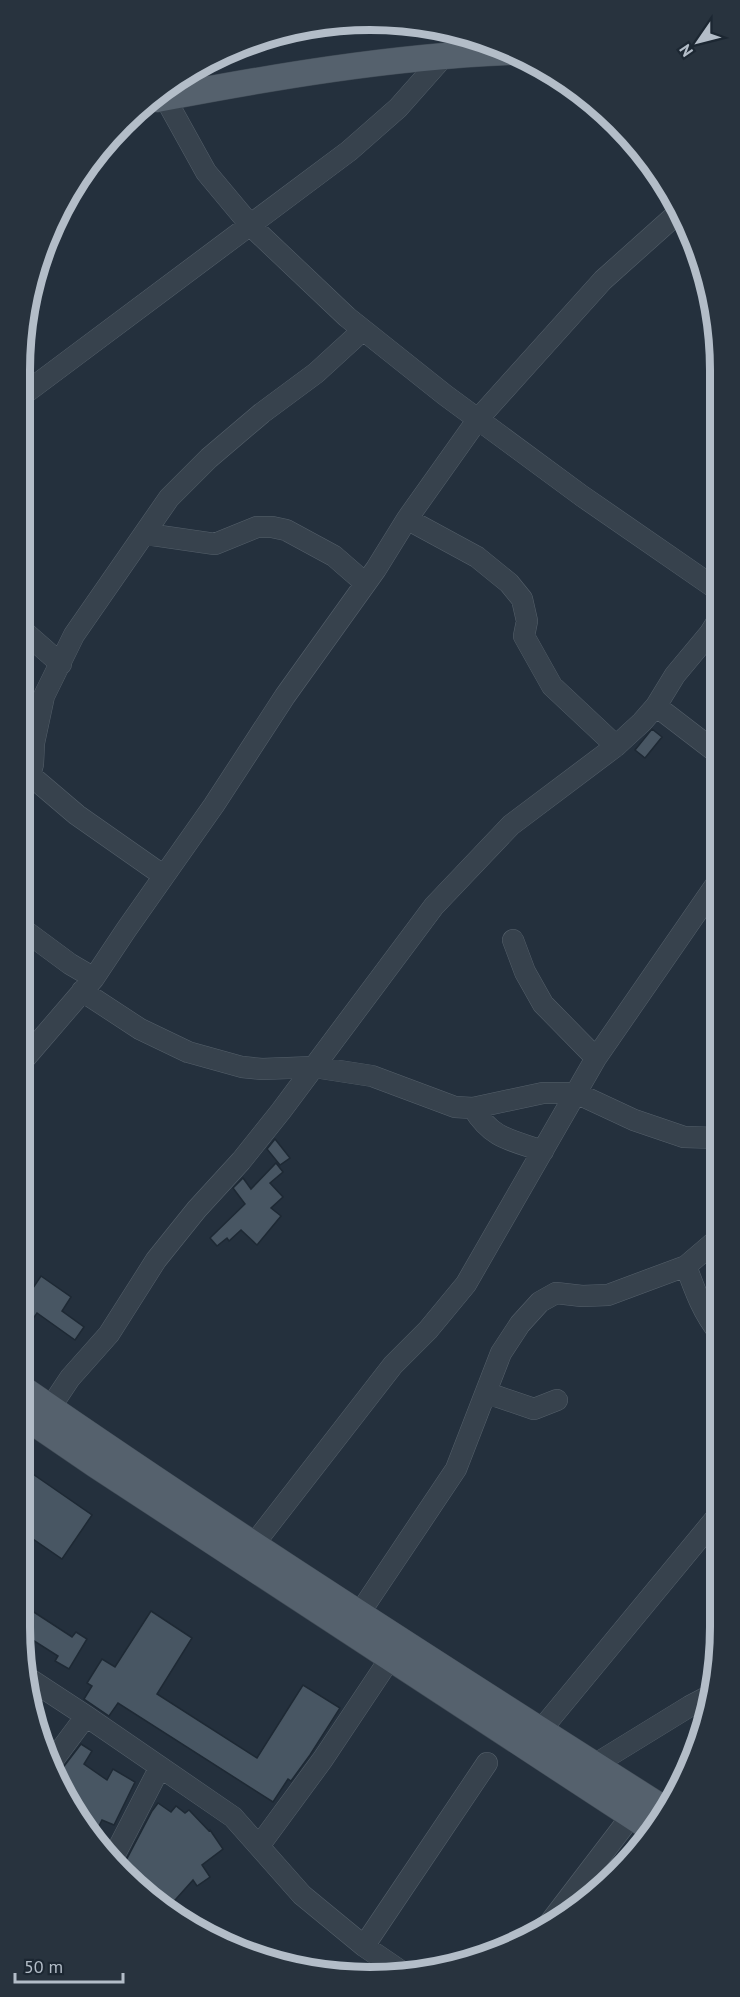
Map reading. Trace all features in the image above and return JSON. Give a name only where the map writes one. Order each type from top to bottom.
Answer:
[{"type":"main road","points":[[166,98],[258,81],[445,55],[491,53]]},
{"type":"main road","points":[[30,1394],[359,1614],[395,1650],[646,1825]]},
{"type":"main road","points":[[30,1420],[105,1472],[395,1650],[540,1731],[659,1806]]},
{"type":"street","points":[[30,390],[349,151],[398,108],[445,55]]},
{"type":"street","points":[[162,101],[206,172],[250,226],[363,330],[445,395],[582,496],[710,584]]},
{"type":"street","points":[[30,1052],[88,985],[478,419],[603,280],[673,217]]},
{"type":"street","points":[[30,759],[44,696],[62,664],[74,635],[169,498],[193,473],[262,412],[288,396],[363,330]]},
{"type":"street","points":[[408,519],[477,556],[509,583],[522,599],[527,621],[524,636],[552,687],[616,746]]},
{"type":"street","points":[[146,534],[215,544],[257,527],[286,530],[334,556],[365,583]]},
{"type":"street","points":[[50,1408],[70,1378],[109,1334],[163,1252],[197,1209],[248,1152],[434,906],[511,825],[616,746],[656,706],[675,675],[710,633]]},
{"type":"street","points":[[30,637],[62,664]]},
{"type":"street","points":[[656,706],[710,747]]},
{"type":"street","points":[[30,785],[164,876]]},
{"type":"street","points":[[254,1544],[393,1365],[428,1330],[466,1284],[596,1058],[710,893]]},
{"type":"street","points":[[30,934],[70,964],[88,985],[140,1029],[188,1052],[242,1067],[262,1069],[314,1067],[372,1076],[455,1107],[473,1108],[543,1093],[576,1093],[634,1120],[684,1137],[710,1138]]},
{"type":"street","points":[[513,940],[525,972],[543,1004],[596,1058]]},
{"type":"street","points":[[473,1108],[480,1120],[495,1134],[543,1151]]},
{"type":"street","points":[[359,1614],[456,1469],[501,1353],[520,1324],[540,1302],[556,1293],[582,1296],[608,1295],[686,1266],[710,1246]]},
{"type":"street","points":[[686,1266],[700,1304],[710,1322]]},
{"type":"street","points":[[485,1397],[493,1395],[534,1409],[557,1400]]},
{"type":"street","points":[[540,1731],[710,1525]]},
{"type":"street","points":[[259,1846],[323,1759],[395,1650]]},
{"type":"street","points":[[36,1687],[86,1716],[233,1817],[302,1895],[364,1946],[393,1966]]},
{"type":"street","points":[[594,1765],[701,1700]]},
{"type":"street","points":[[690,1706],[699,1712]]},
{"type":"street","points":[[56,1757],[86,1716]]},
{"type":"street","points":[[364,1946],[487,1763]]},
{"type":"street","points":[[116,1853],[160,1767]]},
{"type":"street","points":[[562,1908],[632,1815]]},
{"type":"building","points":[[652,729],[662,737],[645,758],[635,750]]},
{"type":"building","points":[[275,1139],[290,1158],[280,1165],[267,1149]]},
{"type":"building","points":[[276,1163],[283,1172],[270,1183],[283,1197],[271,1208],[281,1216],[257,1245],[241,1230],[229,1241],[227,1238],[217,1246],[210,1238],[245,1204],[233,1188],[243,1178],[251,1189]]},
{"type":"building","points":[[41,1276],[71,1297],[62,1311],[84,1327],[75,1340],[37,1313],[30,1323],[30,1292]]},
{"type":"building","points":[[30,1472],[92,1515],[62,1559],[30,1537]]},
{"type":"building","points":[[30,1610],[72,1637],[76,1632],[87,1639],[69,1669],[55,1661],[58,1656],[31,1639]]},
{"type":"building","points":[[151,1611],[192,1638],[157,1694],[257,1758],[303,1685],[340,1708],[310,1755],[291,1781],[288,1779],[273,1802],[118,1703],[109,1716],[84,1699],[92,1686],[87,1683],[102,1659],[115,1667]]},
{"type":"building","points":[[81,1744],[92,1751],[84,1764],[107,1780],[113,1769],[135,1782],[114,1825],[102,1820],[97,1830],[62,1769]]},
{"type":"building","points":[[158,1803],[171,1812],[176,1806],[185,1813],[189,1810],[210,1830],[223,1849],[202,1865],[210,1877],[197,1886],[193,1880],[172,1904],[146,1883],[125,1862]]}]
